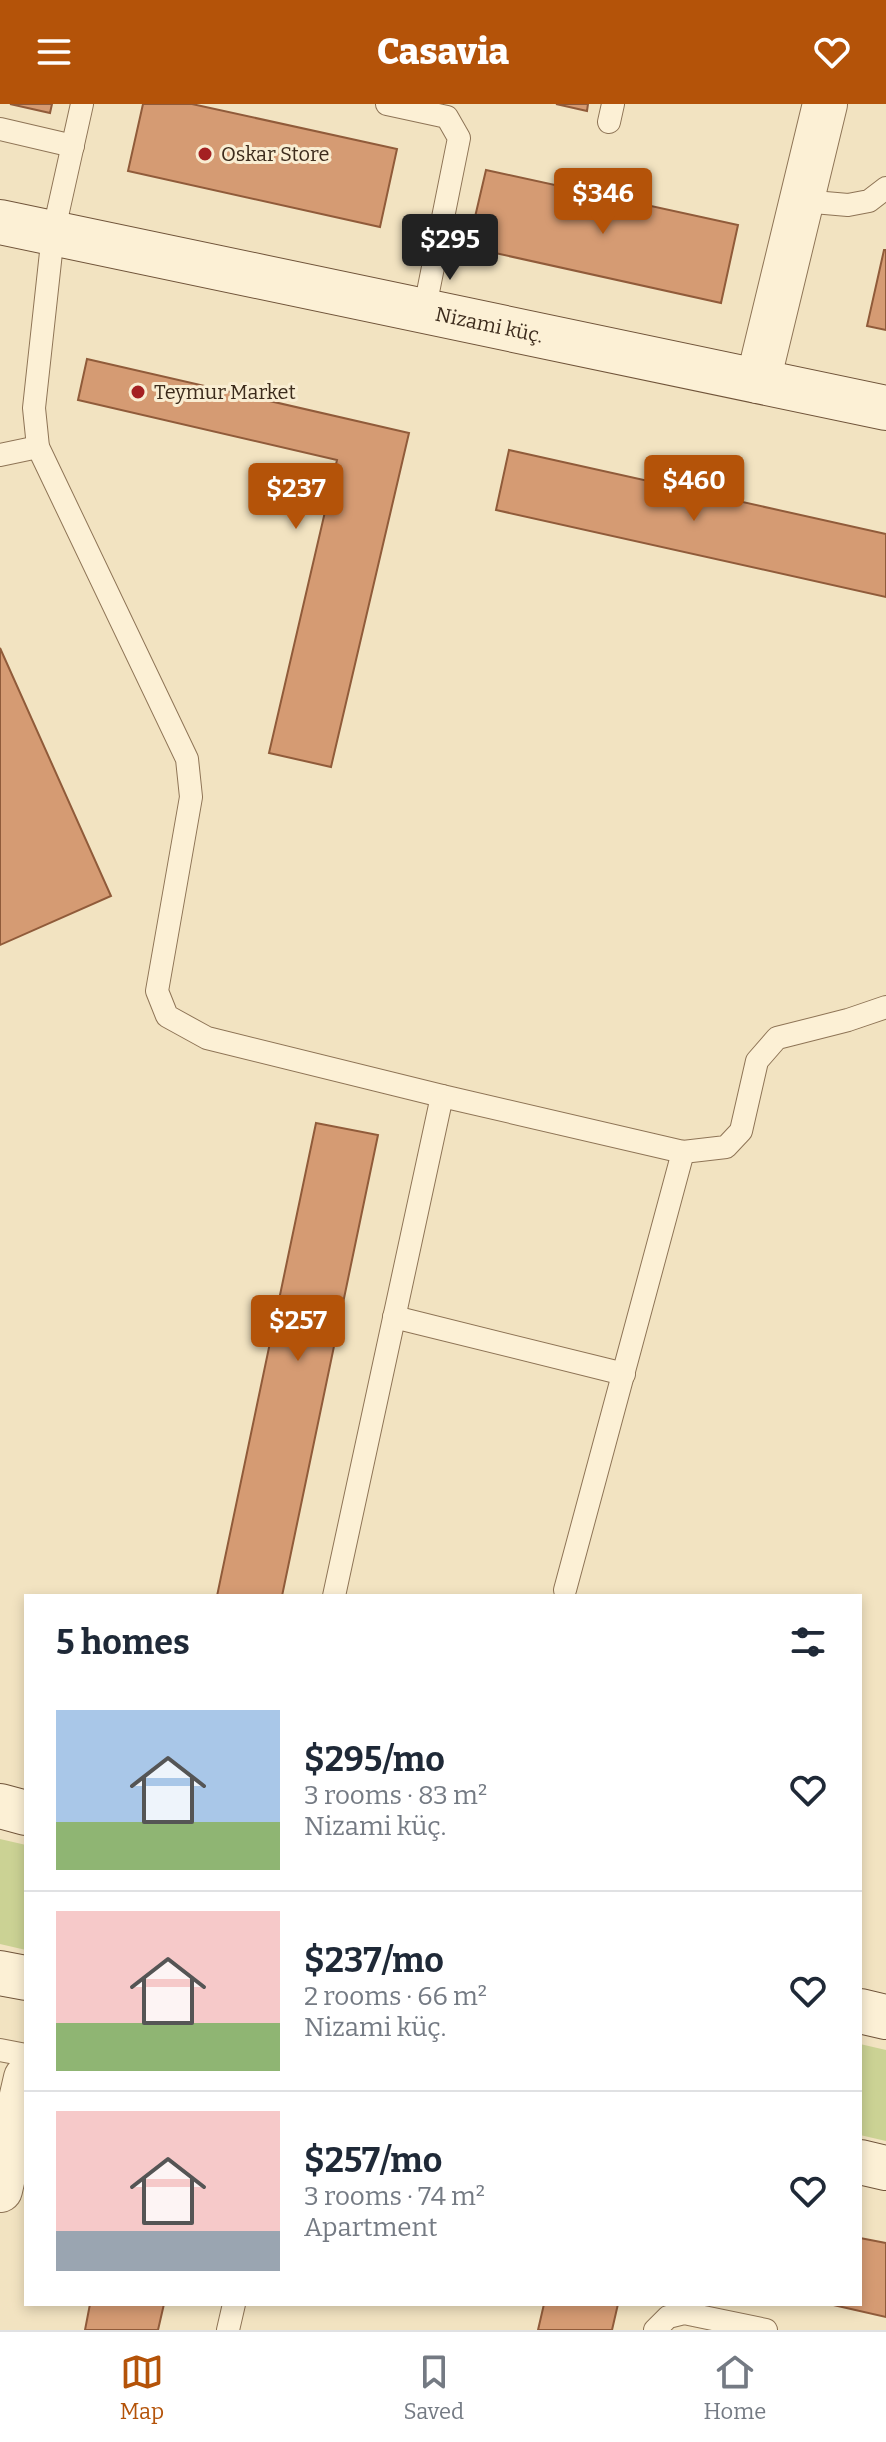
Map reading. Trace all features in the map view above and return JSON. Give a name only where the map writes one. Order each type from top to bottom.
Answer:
[{"type":"main road","points":[[758,381],[825,104]]},
{"type":"main road","name":"Nizami küç.","points":[[0,222],[886,408]]},
{"type":"main road","points":[[0,1806],[24,1812]]},
{"type":"main road","points":[[0,1973],[24,1978]]},
{"type":"main road","points":[[862,2011],[886,2017]]},
{"type":"main road","points":[[0,2190],[24,2087]]},
{"type":"main road","points":[[862,2162],[886,2168]]},
{"type":"lane","points":[[82,104],[53,234],[34,408],[38,447],[187,759],[191,797],[157,991],[167,1016],[207,1038],[683,1152],[726,1147],[741,1131],[757,1061],[777,1038],[885,1009]]},
{"type":"lane","points":[[387,104],[447,117],[459,138],[424,312]]},
{"type":"lane","points":[[0,129],[73,146]]},
{"type":"lane","points":[[802,201],[848,205],[869,201],[886,188]]},
{"type":"lane","points":[[0,455],[38,447]]},
{"type":"lane","points":[[334,1594],[442,1096]]},
{"type":"lane","points":[[565,1590],[683,1152]]},
{"type":"lane","points":[[394,1317],[624,1374]]},
{"type":"lane","points":[[0,2050],[24,2055]]},
{"type":"lane","points":[[228,2330],[234,2306]]},
{"type":"lane","points":[[655,2330],[668,2317],[684,2313],[766,2330]]},
{"type":"green space","points":[[0,1839],[24,1845],[24,1950],[0,1944]]},
{"type":"green space","points":[[862,2044],[886,2050],[886,2141],[862,2135]]},
{"type":"building","points":[[10,104],[52,104],[50,113]]},
{"type":"building","points":[[143,104],[192,104],[397,149],[380,227],[128,171]]},
{"type":"building","points":[[556,104],[588,104],[587,111]]},
{"type":"building","points":[[486,170],[738,225],[721,303],[468,247]]},
{"type":"building","points":[[886,250],[886,330],[867,326]]},
{"type":"building","points":[[87,359],[409,433],[331,767],[269,753],[337,460],[78,400]]},
{"type":"building","points":[[509,450],[886,534],[886,597],[496,510]]},
{"type":"building","points":[[0,648],[111,896],[0,945]]},
{"type":"building","points":[[316,1123],[378,1135],[282,1594],[217,1594]]},
{"type":"building","points":[[862,2238],[886,2243],[886,2317],[838,2306],[862,2306]]},
{"type":"building","points":[[90,2306],[164,2306],[158,2330],[85,2330]]},
{"type":"building","points":[[544,2306],[618,2306],[612,2330],[538,2330]]},
{"type":"place","name":"Oskar Store","points":[[205,154]]},
{"type":"place","name":"Teymur Market","points":[[138,392]]}]
